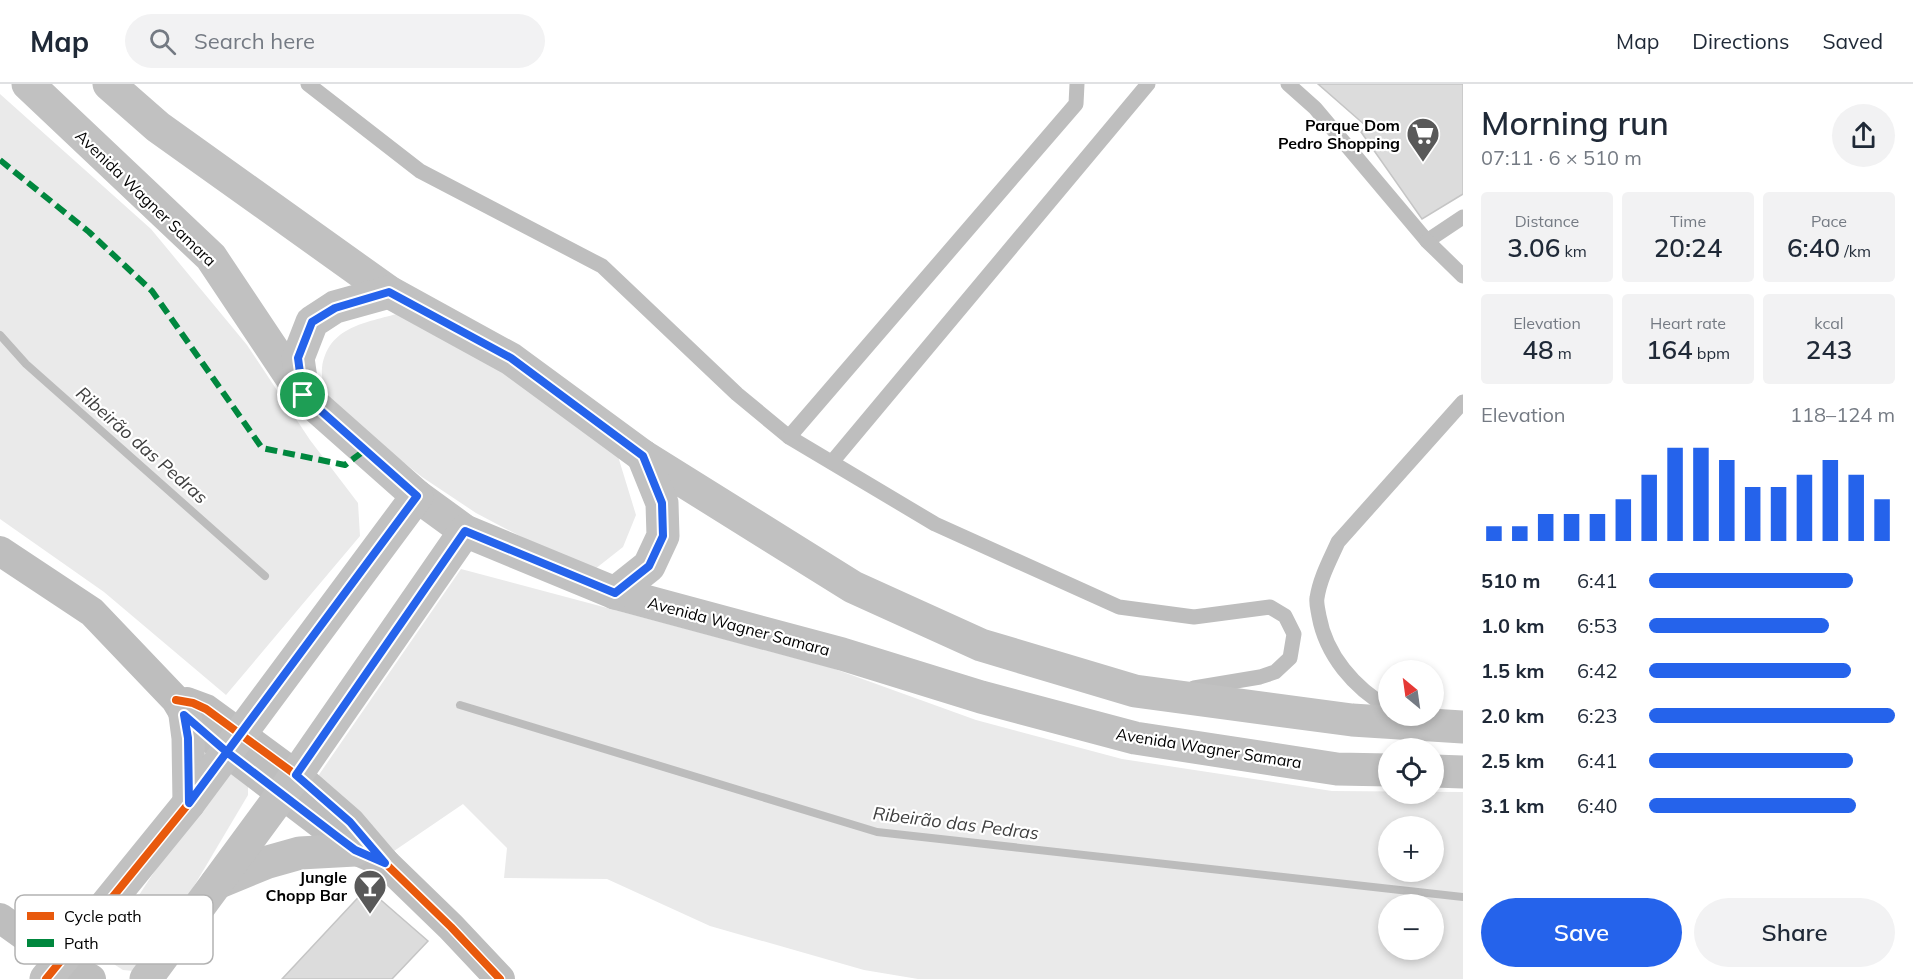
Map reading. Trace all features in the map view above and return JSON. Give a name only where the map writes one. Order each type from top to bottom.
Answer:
[{"type":"main road","name":"Avenida Wagner Samara","points":[[28,84],[212,257],[303,395],[417,496],[465,531],[615,593],[831,651],[981,697],[1135,738],[1337,769],[1378,770]]},
{"type":"main road","points":[[109,84],[158,127],[389,292],[511,358],[643,456],[853,587],[981,645],[1135,691],[1352,720],[1378,720]]},
{"type":"main road","points":[[303,395],[298,358],[312,322],[335,308],[389,292]]},
{"type":"main road","points":[[615,593],[649,566],[663,536],[662,503],[643,456]]},
{"type":"main road","points":[[114,895],[234,744],[417,496]]},
{"type":"main road","points":[[208,895],[289,784],[465,531]]},
{"type":"main road","points":[[180,707],[188,738],[189,803]]},
{"type":"main road","points":[[1444,725],[1463,727]]},
{"type":"main road","points":[[1444,771],[1463,771]]},
{"type":"main road","points":[[217,883],[268,862],[300,854],[355,850]]},
{"type":"main road","points":[[146,979],[157,964]]},
{"type":"street","points":[[0,551],[92,612],[180,707],[289,784],[350,822],[385,863],[451,927],[500,979]]},
{"type":"street","points":[[289,784],[355,850],[385,863]]},
{"type":"street","points":[[0,918],[15,933]]},
{"type":"street","points":[[53,970],[91,979]]},
{"type":"lane","points":[[308,84],[420,171],[602,266],[737,394],[789,436],[935,524],[1119,607],[1194,617],[1270,607],[1285,616],[1294,634],[1290,658],[1275,672],[1260,677],[1157,694]]},
{"type":"lane","points":[[789,436],[1076,104],[1077,84]]},
{"type":"lane","points":[[832,462],[1148,84]]},
{"type":"lane","points":[[1288,84],[1316,108],[1427,241],[1463,276]]},
{"type":"lane","points":[[1427,241],[1463,217]]},
{"type":"lane","points":[[1378,700],[1359,685],[1336,661],[1322,634],[1316,600],[1325,570],[1338,542],[1463,402]]},
{"type":"shaded area","points":[[0,94],[151,229],[247,345],[310,440],[358,503],[360,536],[226,695],[104,592],[0,519]]},
{"type":"shaded area","points":[[400,313],[504,370],[617,453],[636,515],[623,547],[590,573],[476,513],[422,477],[326,401],[322,368],[332,343],[350,329]]},
{"type":"shaded area","points":[[461,569],[832,668],[976,720],[1122,759],[1332,791],[1378,791],[1378,804],[1444,804],[1444,792],[1463,792],[1463,979],[918,979],[864,970],[710,926],[607,879],[504,878],[507,848],[463,804],[394,851],[316,779]]},
{"type":"shaded area","points":[[228,770],[248,782],[248,795],[189,895],[139,895],[213,783]]},
{"type":"shaded area","points":[[114,964],[148,964],[143,972],[123,970]]},
{"type":"building","name":"Parque Dom Pedro Shopping","points":[[1318,84],[1463,84],[1463,194],[1422,219],[1361,132],[1366,126]]},
{"type":"building","name":"Jungle Chopp Bar","points":[[367,888],[428,941],[392,979],[282,979]]},
{"type":"waterway","name":"Ribeirão das Pedras","points":[[0,335],[26,364],[265,576]]},
{"type":"waterway","name":"Ribeirão das Pedras","points":[[460,705],[877,832],[1463,897]]},
{"type":"marked path","points":[[0,160],[89,232],[152,291],[262,448],[345,465],[365,450]]},
{"type":"cycle path","points":[[114,895],[189,803],[417,496]]},
{"type":"cycle path","points":[[176,700],[193,703],[206,709],[296,775],[350,822],[385,863],[451,927],[500,979]]},
{"type":"cycle path","points":[[46,979],[58,964]]},
{"type":"place","name":"Parque Dom Pedro Shopping","points":[[1423,163]]},
{"type":"place","name":"Jungle Chopp Bar","points":[[370,915]]},
{"type":"route","points":[[303,395],[298,358],[312,322],[335,308],[389,292],[511,358],[643,456],[662,503],[663,536],[649,566],[615,593],[465,531],[296,775],[350,822],[385,863],[355,850],[228,753],[184,715],[188,738],[189,803],[228,753],[417,496],[303,395]]}]
